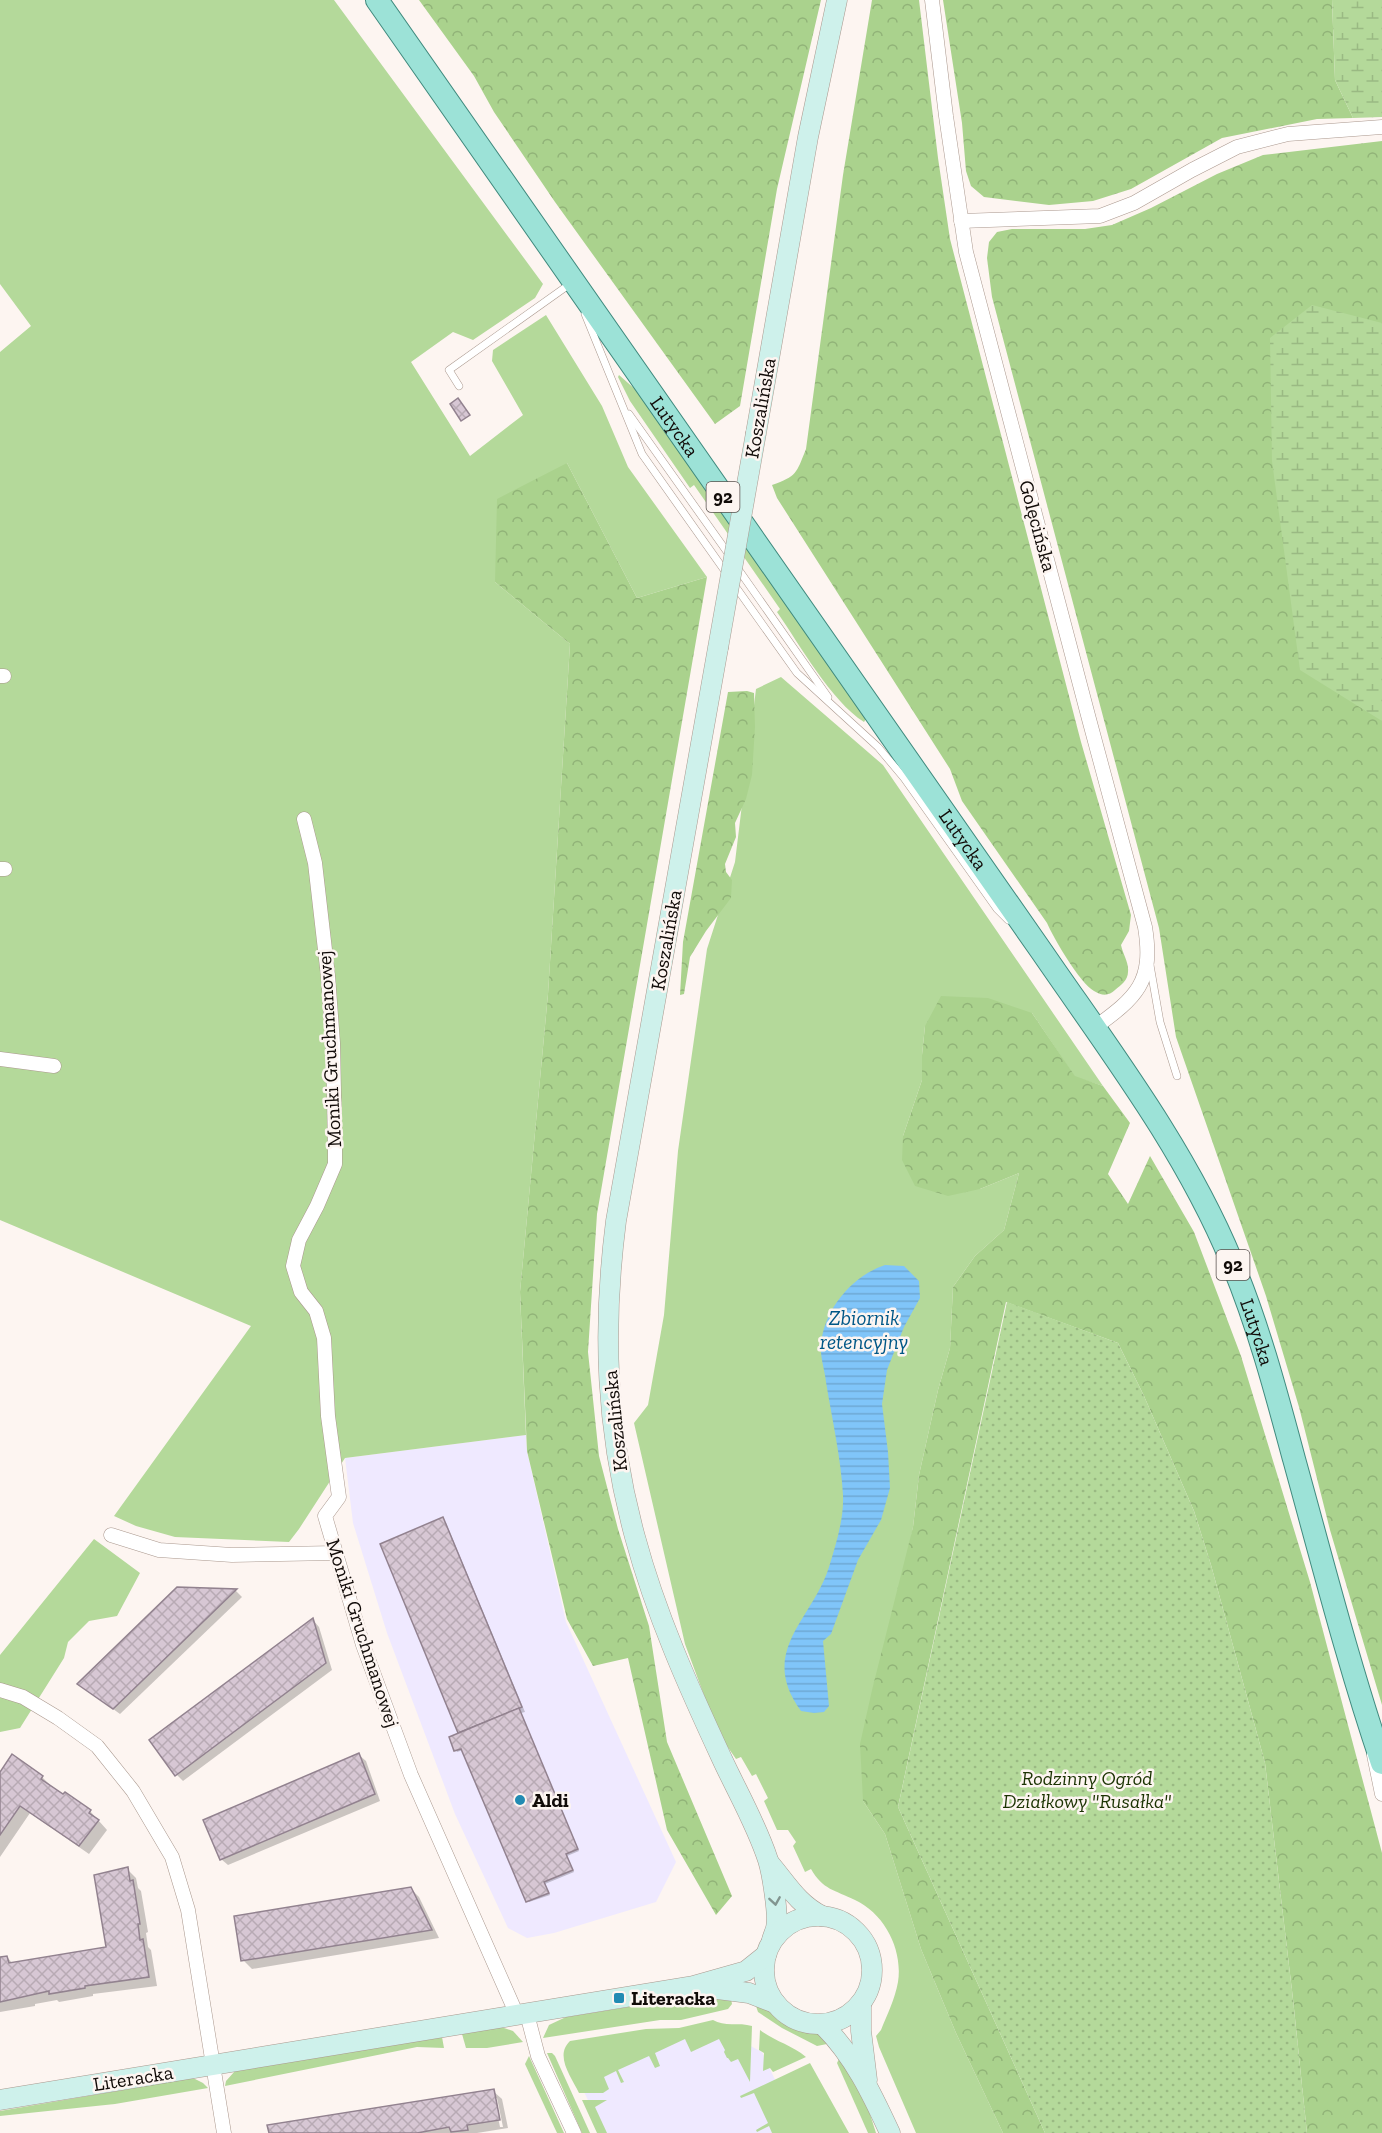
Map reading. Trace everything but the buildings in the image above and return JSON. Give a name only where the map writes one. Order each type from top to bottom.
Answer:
[{"type":"main road","name":"Lutycka","points":[[377,0],[1042,952],[1138,1093],[1184,1166],[1236,1270],[1271,1376],[1364,1709],[1382,1763]]},
{"type":"street","name":"Koszalińska","points":[[769,1948],[777,1926],[777,1908],[768,1862],[680,1666],[650,1589],[635,1539],[613,1436],[608,1374],[608,1302],[616,1221],[808,137],[837,0]]},
{"type":"street","name":"Golęcińska","points":[[932,0],[966,252],[1145,927],[1149,957],[1145,975],[1138,988],[1121,1006],[1094,1028]]},
{"type":"street","points":[[961,221],[1100,216],[1134,203],[1237,147],[1288,135],[1382,127]]},
{"type":"street","name":"Moniki Gruchmanowej","points":[[304,819],[315,862],[328,976],[333,1043],[335,1164],[299,1240],[293,1266],[301,1292],[316,1311],[324,1338],[328,1416],[339,1497],[326,1516],[363,1645],[411,1776],[574,2133]]},
{"type":"street","points":[[0,1059],[54,1066]]},
{"type":"street","points":[[111,1535],[159,1550],[232,1555],[335,1553]]},
{"type":"street","points":[[0,1690],[23,1697],[58,1718],[97,1746],[133,1791],[172,1857],[188,1910],[224,2133]]},
{"type":"street","points":[[1364,1709],[1382,1794]]},
{"type":"street","name":"Koszalińska","points":[[768,1862],[797,1899],[808,1909],[822,1916]]},
{"type":"street","points":[[822,1916],[841,1920],[857,1931],[870,1950],[873,1971],[869,1990],[861,2005],[843,2019],[823,2025],[805,2023],[789,2015],[775,2003],[767,1987],[764,1973],[769,1948],[786,1926],[803,1918],[822,1916]]},
{"type":"street","name":"Literacka","points":[[0,2100],[693,1986],[746,1971],[769,1948]]},
{"type":"street","name":"Literacka","points":[[693,1986],[749,1993],[775,2003]]},
{"type":"street","points":[[861,2005],[861,2031],[867,2084]]},
{"type":"street","points":[[823,2025],[841,2043],[867,2084],[890,2133]]},
{"type":"lane","points":[[459,386],[449,370],[573,282],[642,454],[797,673],[878,747],[997,909],[1042,952]]},
{"type":"lane","points":[[617,393],[633,420],[831,702],[842,714]]},
{"type":"lane","points":[[1149,957],[1160,1022],[1176,1076]]},
{"type":"shaded area","points":[[526,1435],[527,1451],[566,1622],[676,1862],[656,1902],[554,1933],[527,1938],[508,1928],[455,1814],[387,1633],[353,1523],[345,1458]]},
{"type":"shaded area","points":[[724,2032],[762,2052],[800,2133],[603,2133],[574,2070],[581,2056]]},
{"type":"green space","points":[[0,0],[334,0],[543,284],[535,298],[473,340],[453,332],[411,362],[470,456],[523,415],[492,361],[493,350],[546,315],[602,406],[628,467],[707,577],[637,598],[567,463],[495,582],[570,644],[548,994],[520,1292],[526,1435],[345,1458],[289,1542],[175,1537],[136,1526],[114,1516],[251,1326],[0,1220],[0,352],[31,326],[0,284]]},
{"type":"green space","points":[[419,0],[821,0],[777,189],[740,406],[715,424],[555,202],[494,112],[474,76]]},
{"type":"green space","points":[[872,0],[919,0],[950,239],[1081,742],[1131,915],[1129,931],[1121,945],[1128,965],[1128,975],[1122,984],[1108,994],[1094,991],[1075,970],[1047,923],[962,801],[950,769],[777,498],[772,485],[795,473],[806,449],[843,175]]},
{"type":"green space","points":[[943,0],[1332,0],[1335,80],[1353,118],[1317,119],[1222,138],[1131,189],[1093,201],[1049,205],[984,197],[971,186],[966,171],[962,123]]},
{"type":"green space","points":[[1332,0],[1382,0],[1382,117],[1353,118],[1335,80]]},
{"type":"green space","points":[[1382,141],[1382,1705],[1330,1530],[1299,1407],[1266,1296],[1176,1037],[1159,928],[992,297],[987,258],[989,242],[997,232],[1012,229],[1085,229],[1112,225],[1217,174],[1263,155]]},
{"type":"green space","points":[[1312,305],[1382,323],[1382,721],[1300,670],[1272,461],[1270,338]]},
{"type":"green space","points":[[619,375],[636,390],[866,719],[864,722],[840,701],[817,672],[777,612],[780,609],[694,485],[690,488],[630,401]]},
{"type":"green space","points":[[567,463],[637,598],[707,577],[597,1214],[588,1352],[599,1456],[618,1529],[649,1626],[667,1742],[732,1896],[716,1915],[667,1830],[628,1658],[593,1666],[567,1619],[527,1451],[520,1292],[548,994],[570,644],[495,582],[497,499]]},
{"type":"green space","points":[[781,677],[883,765],[1103,1086],[1075,1077],[1032,1013],[925,1026],[922,1080],[903,1136],[980,1189],[1019,1173],[1004,1230],[975,1256],[953,1287],[950,1348],[919,1475],[913,1527],[863,1801],[885,1834],[921,1949],[956,2033],[1003,2133],[916,2133],[876,2036],[888,2013],[898,1982],[898,1958],[895,1946],[883,1924],[866,1906],[825,1885],[811,1869],[805,1872],[793,1846],[796,1842],[788,1830],[777,1830],[764,1801],[768,1798],[756,1774],[752,1776],[741,1757],[736,1759],[718,1733],[685,1644],[634,1423],[648,1405],[664,1315],[678,1151],[707,949],[735,862],[756,689]]},
{"type":"green space","points":[[728,692],[754,693],[755,727],[752,775],[746,799],[735,823],[736,837],[725,864],[726,872],[732,880],[731,898],[690,957],[684,994],[680,995],[683,942]]},
{"type":"green space","points":[[941,996],[988,998],[1032,1013],[1075,1076],[1103,1086],[1130,1123],[1108,1174],[1128,1204],[1150,1156],[1194,1232],[1241,1356],[1310,1582],[1382,1853],[1382,2133],[1307,2133],[1265,1763],[1194,1511],[1144,1396],[1118,1343],[1006,1302],[898,1807],[1045,2133],[1003,2133],[956,2033],[921,1949],[885,1834],[863,1801],[860,1744],[913,1527],[919,1475],[950,1348],[953,1287],[975,1256],[1004,1230],[1019,1173],[980,1189],[948,1196],[915,1186],[902,1160],[903,1136],[922,1080],[925,1026]]},
{"type":"green space","name":"Rodzinny Ogród Działkowy \"Rusałka\"","points":[[1007,1302],[1118,1343],[1144,1396],[1194,1511],[1265,1763],[1307,2133],[1045,2133],[898,1807]]},
{"type":"green space","points":[[94,1539],[140,1573],[117,1616],[89,1621],[68,1642],[64,1658],[20,1728],[0,1732],[0,1655]]},
{"type":"green space","points":[[684,1998],[731,1999],[732,2004],[728,2009],[681,2020],[660,2020],[543,2038],[549,2025],[566,2017]]},
{"type":"green space","points":[[754,2000],[789,2024],[820,2034],[832,2043],[817,2046],[782,2028],[758,2012]]},
{"type":"green space","points":[[713,2020],[752,2026],[750,2082],[738,2059],[731,2062],[727,2058],[719,2039],[691,2052],[685,2039],[655,2053],[660,2066],[655,2068],[649,2056],[618,2070],[624,2082],[621,2083],[616,2071],[604,2077],[609,2089],[603,2093],[579,2093],[566,2067],[564,2053],[570,2041],[646,2029],[679,2028]]},
{"type":"green space","points":[[501,2027],[513,2031],[523,2042],[487,2048],[466,2048],[462,2034]]},
{"type":"green space","points":[[760,2030],[806,2057],[773,2072],[770,2068],[763,2071],[764,2053],[759,2050]]},
{"type":"green space","points":[[442,2037],[444,2048],[417,2047],[225,2086],[226,2081],[235,2071]]},
{"type":"green space","points":[[547,2053],[555,2056],[590,2133],[582,2133]]},
{"type":"green space","points":[[529,2056],[564,2133],[557,2133],[525,2064]]},
{"type":"green space","points":[[840,2057],[868,2108],[876,2133],[868,2133],[837,2063]]},
{"type":"green space","points":[[810,2063],[849,2133],[772,2133],[769,2126],[757,2132],[756,2130],[768,2123],[754,2093],[741,2098],[740,2096]]},
{"type":"green space","points":[[193,2078],[208,2088],[115,2104],[0,2116],[0,2111]]},
{"type":"green space","points":[[582,2100],[607,2100],[595,2107],[607,2133],[597,2133]]},
{"type":"water","name":"Zbiornik retencyjny","points":[[885,1265],[904,1266],[919,1281],[920,1298],[904,1327],[887,1370],[882,1404],[890,1488],[881,1520],[858,1560],[831,1634],[823,1641],[829,1706],[824,1712],[801,1711],[789,1690],[785,1670],[786,1653],[792,1636],[821,1586],[829,1567],[839,1531],[843,1504],[838,1453],[821,1355],[823,1333],[833,1307],[841,1296],[861,1277]]},
{"type":"place","name":"Aldi","points":[[520,1800]]},
{"type":"place","name":"Literacka","points":[[619,1998]]}]
